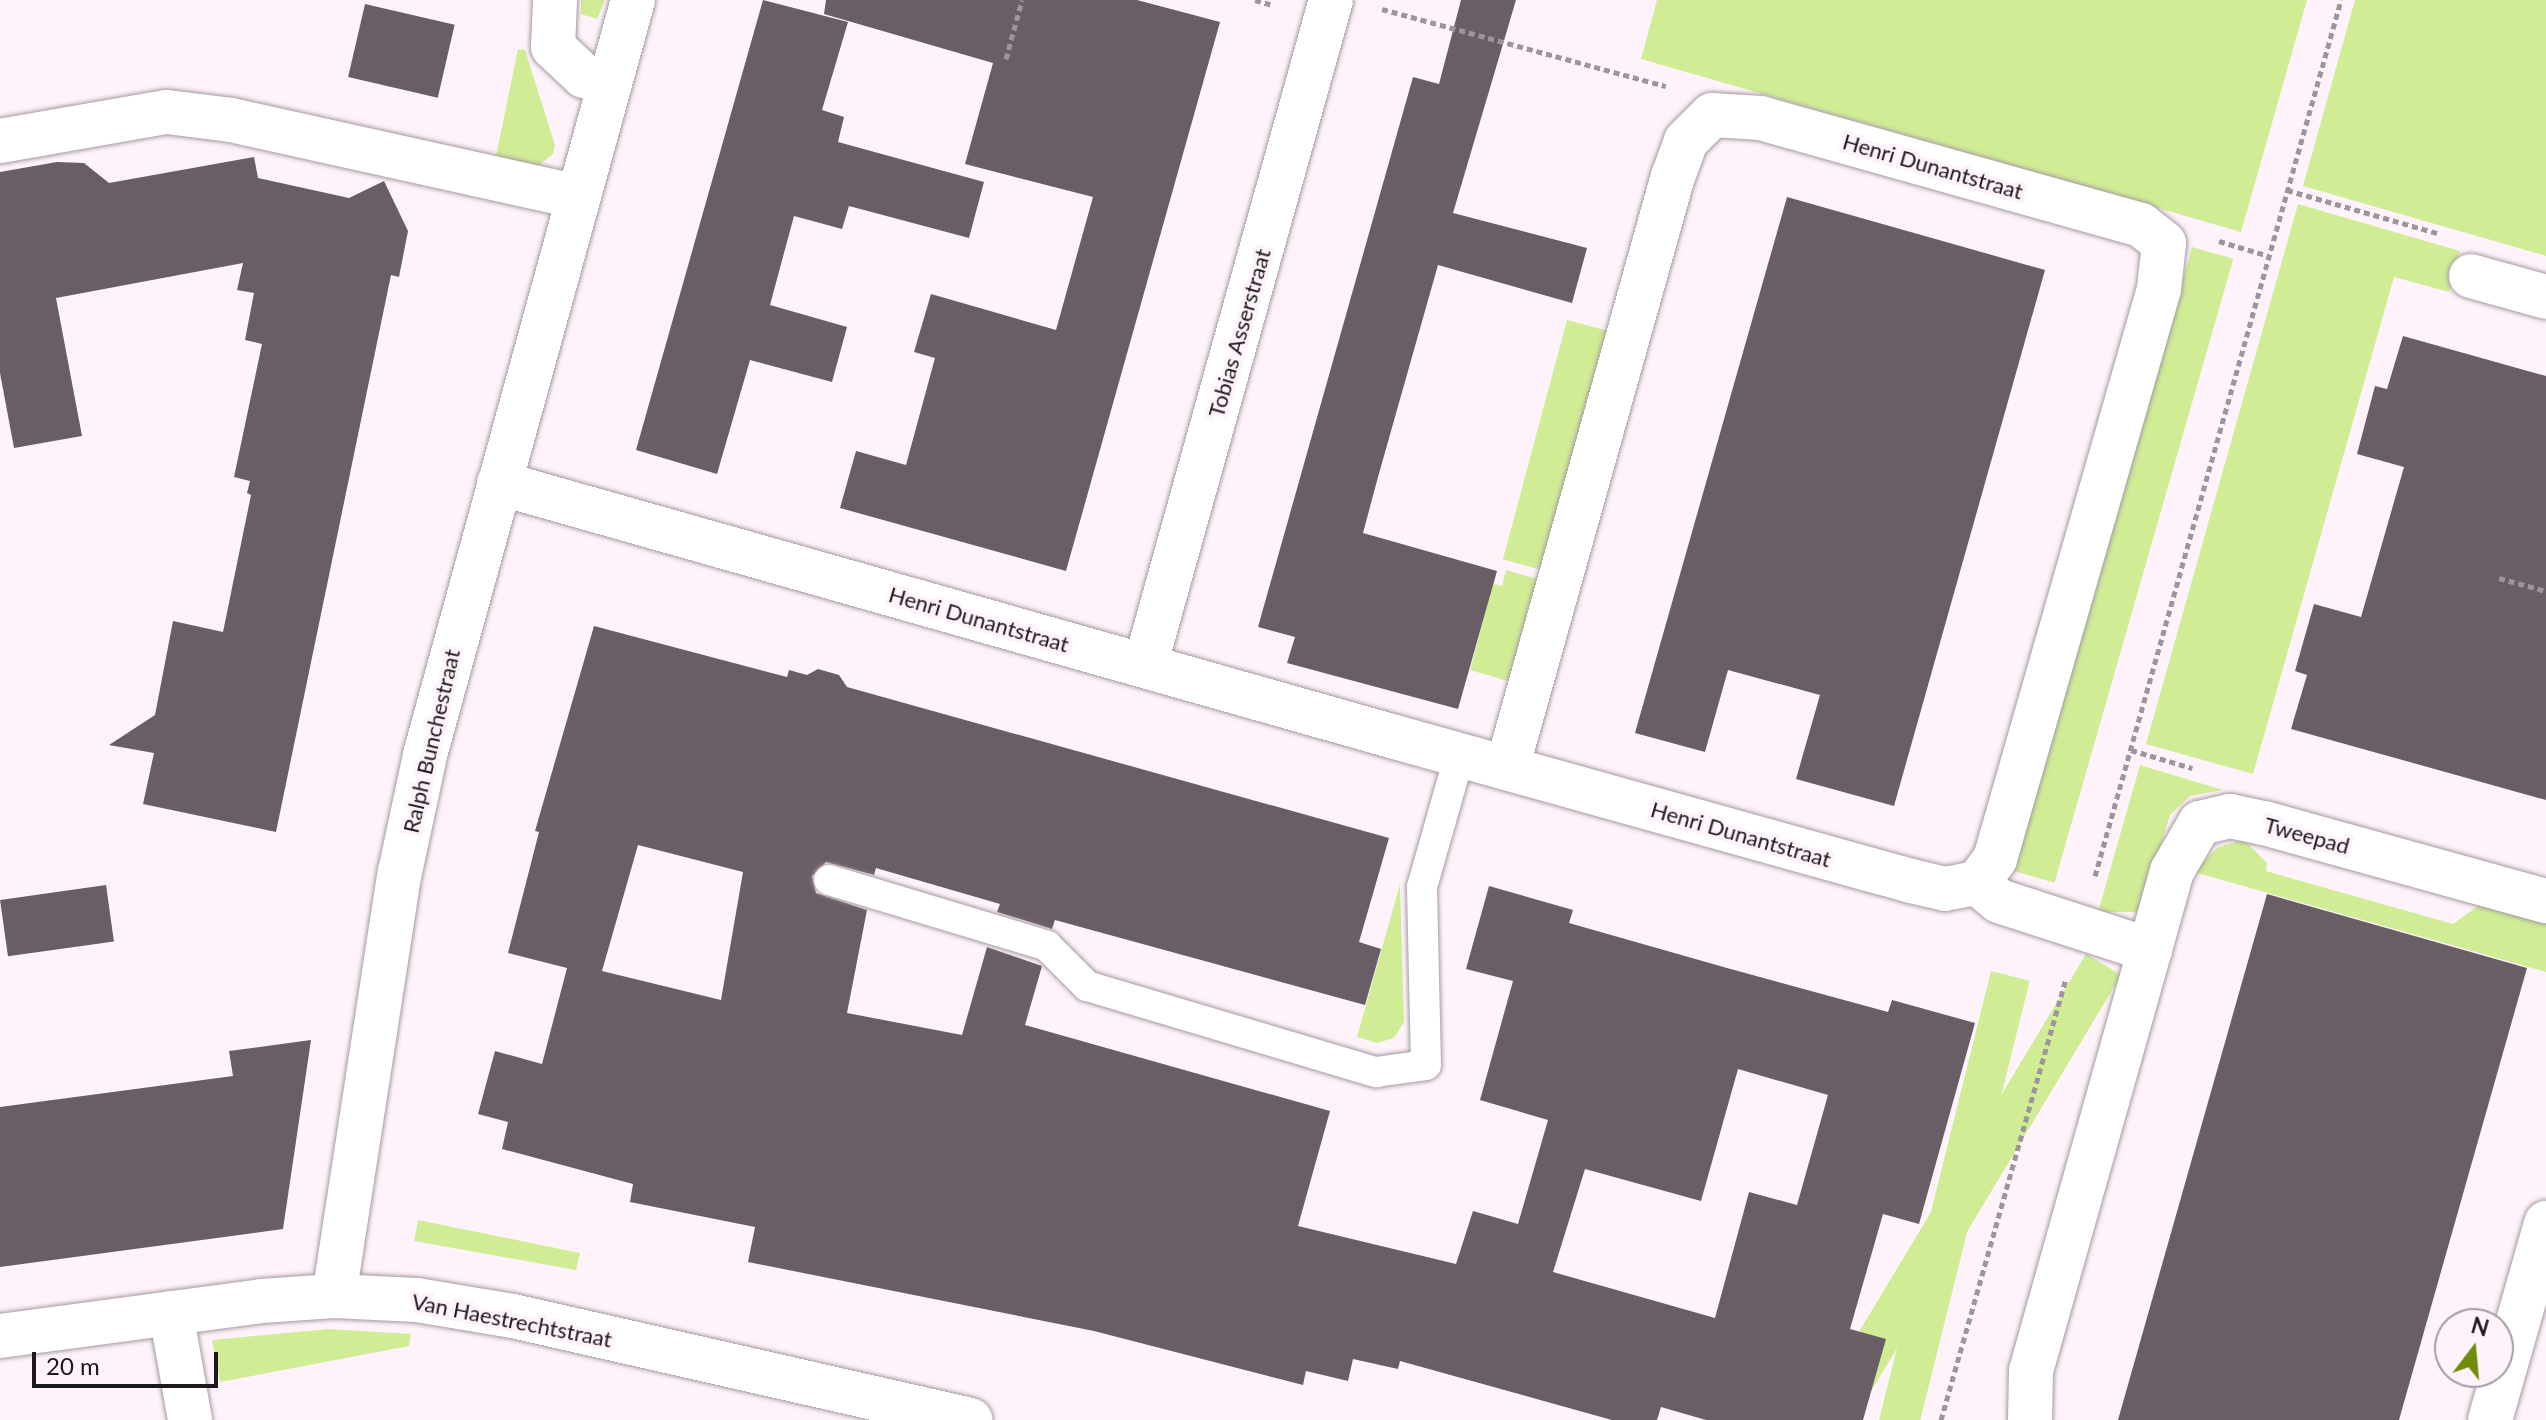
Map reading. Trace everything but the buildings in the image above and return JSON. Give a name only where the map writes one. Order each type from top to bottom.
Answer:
[{"type":"street","points":[[555,0],[553,47],[584,76],[610,83]]},
{"type":"street","name":"Ralph Bunchestraat","points":[[334,1296],[400,872],[429,740],[633,0]]},
{"type":"street","name":"Tobias Asserstraat","points":[[1145,666],[1331,0]]},
{"type":"street","points":[[0,141],[167,112],[231,120],[579,197]]},
{"type":"street","points":[[1507,768],[1673,176],[1686,141],[1712,115]]},
{"type":"street","name":"Henri Dunantstraat","points":[[499,483],[1911,881],[1945,889],[1977,883],[1995,859],[2013,806],[2159,289],[2164,243],[2141,225],[1761,118],[1712,115]]},
{"type":"street","points":[[2471,276],[2546,297]]},
{"type":"street","name":"Tweepad","points":[[2030,1420],[2031,1371],[2150,950],[2180,851],[2200,823],[2230,816],[2546,901]]},
{"type":"street","points":[[1977,883],[1999,901],[2150,950]]},
{"type":"street","points":[[2490,1420],[2546,1223]]},
{"type":"street","name":"Van Haestrechtstraat","points":[[0,1336],[171,1313],[334,1296],[417,1300],[513,1316],[970,1420]]},
{"type":"street","points":[[171,1313],[190,1420]]},
{"type":"lane","points":[[829,880],[1047,946],[1087,986],[1376,1072],[1426,1065],[1422,887],[1460,754]]},
{"type":"path","points":[[1006,59],[1022,0]]},
{"type":"path","points":[[1941,1420],[2341,0]]},
{"type":"path","points":[[1378,8],[1689,93],[1712,115]]},
{"type":"path","points":[[2287,190],[2469,242],[2471,276]]},
{"type":"path","points":[[2499,578],[2546,591]]},
{"type":"green space","points":[[581,0],[605,0],[597,19],[581,14]]},
{"type":"green space","points":[[1657,0],[2307,0],[2241,232],[1641,59]]},
{"type":"green space","points":[[2355,0],[2546,0],[2546,256],[2303,186]]},
{"type":"green space","points":[[518,49],[525,50],[555,145],[553,154],[538,166],[495,161]]},
{"type":"green space","points":[[2298,204],[2460,251],[2449,292],[2394,277],[2253,774],[2146,744]]},
{"type":"green space","points":[[2192,247],[2233,259],[2054,883],[2013,871]]},
{"type":"green space","points":[[1567,320],[1607,331],[1542,570],[1503,560]]},
{"type":"green space","points":[[1506,570],[1537,579],[1508,681],[1470,670],[1493,584],[1502,586]]},
{"type":"green space","points":[[2140,765],[2223,790],[2190,796],[2170,815],[2140,912],[2098,912]]},
{"type":"green space","points":[[2244,840],[2267,863],[2266,871],[2453,924],[2479,905],[2546,923],[2546,972],[2194,872],[2218,847]]},
{"type":"green space","points":[[1400,884],[1404,1022],[1394,1038],[1377,1043],[1357,1037]]},
{"type":"green space","points":[[2086,954],[2121,975],[1872,1390],[1837,1369]]},
{"type":"green space","points":[[1991,971],[2030,981],[1920,1420],[1879,1420]]},
{"type":"green space","points":[[418,1220],[580,1253],[576,1270],[414,1241]]},
{"type":"green space","points":[[328,1329],[411,1334],[409,1346],[220,1382],[212,1340]]}]
